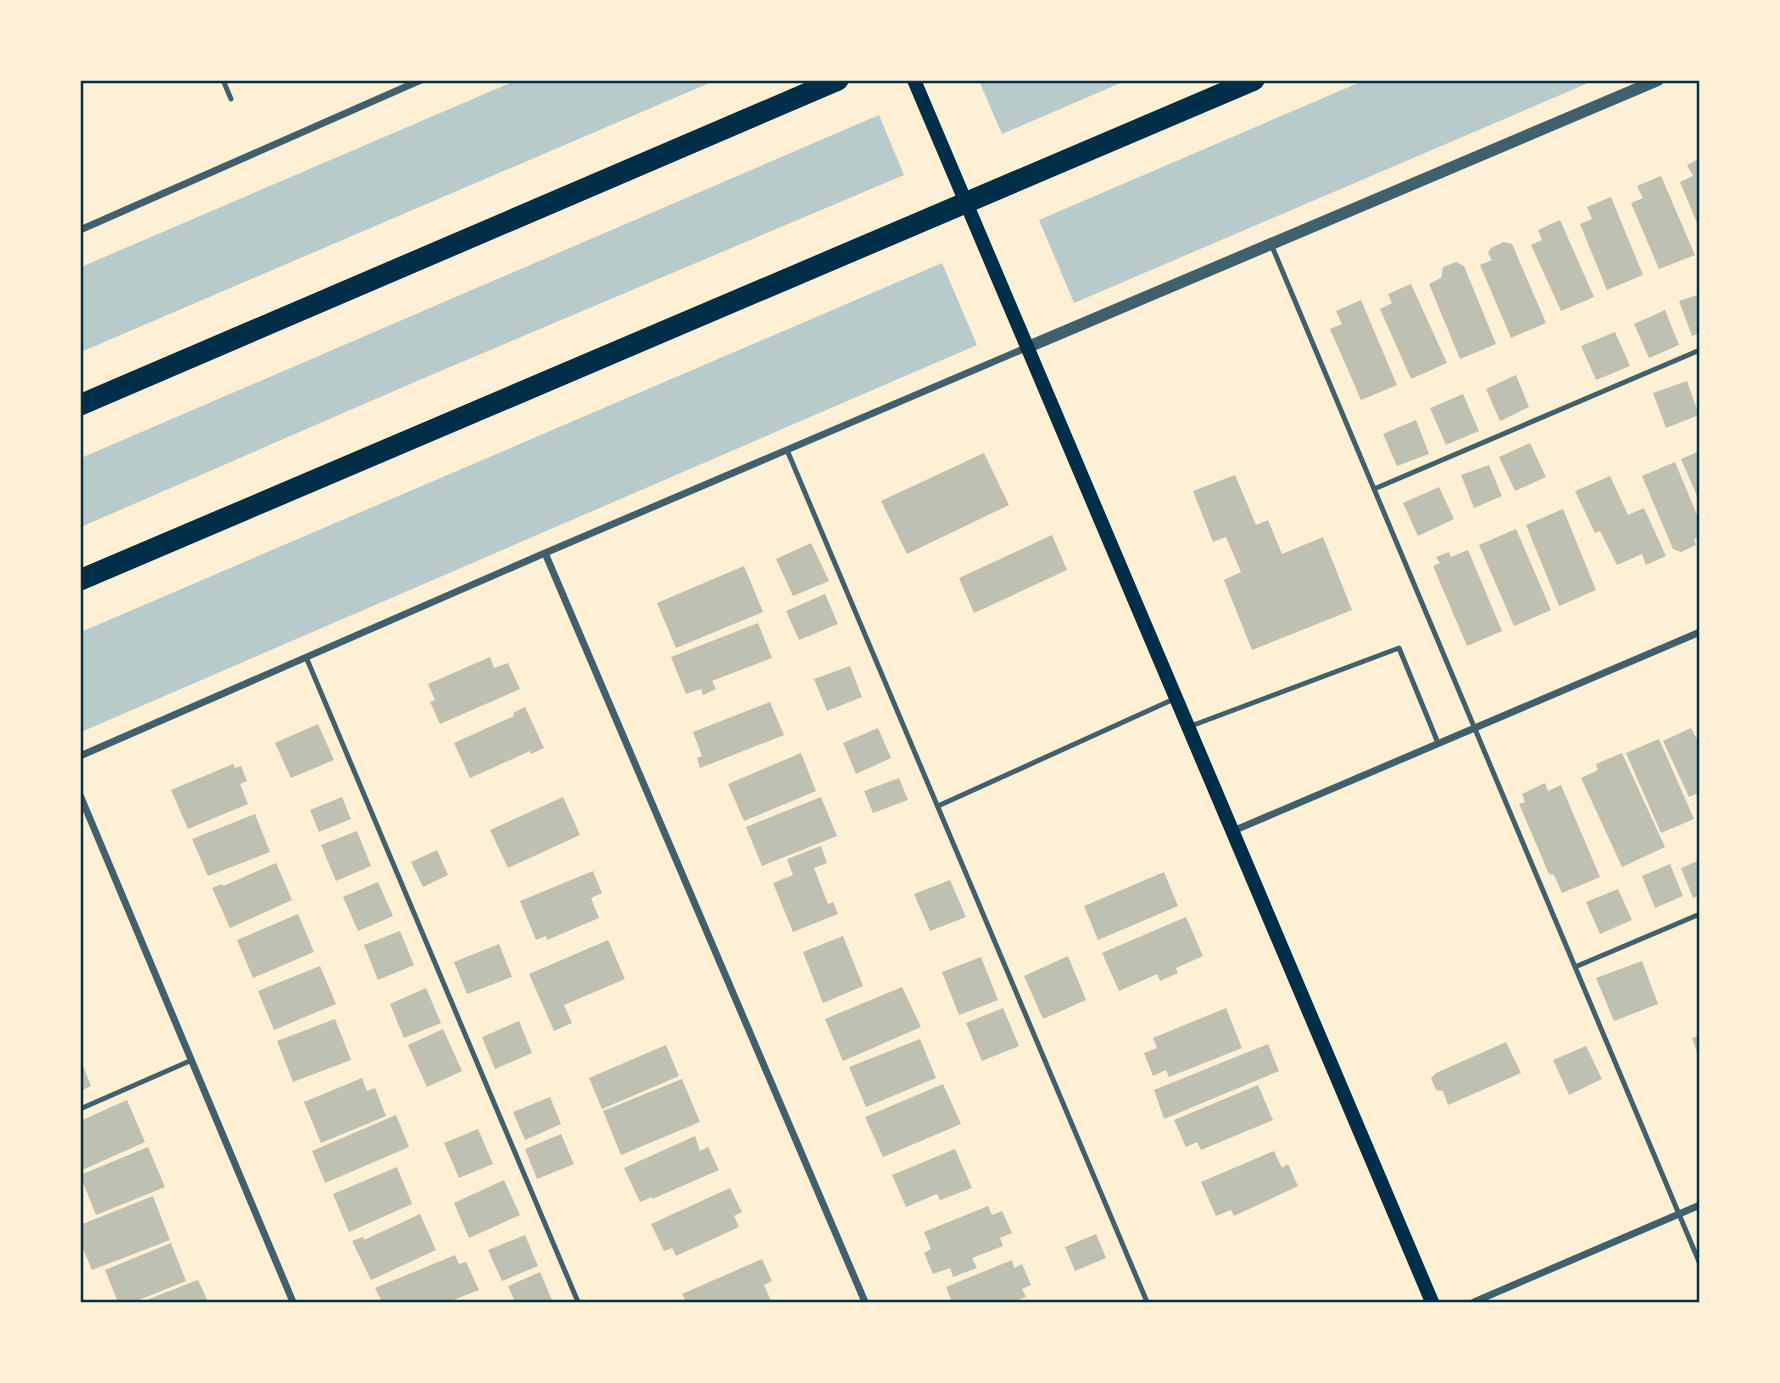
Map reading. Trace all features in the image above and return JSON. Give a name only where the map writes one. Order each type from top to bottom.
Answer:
[{"type":"highway","points":[[80,405],[838,80]]},
{"type":"highway","points":[[80,580],[1254,80]]},
{"type":"main road","points":[[914,80],[1432,1303]]},
{"type":"street","points":[[80,230],[421,80]]},
{"type":"street","points":[[80,756],[545,553],[1658,80]]},
{"type":"street","points":[[545,553],[865,1303]]},
{"type":"street","points":[[1233,831],[1699,632]]},
{"type":"street","points":[[80,795],[293,1303]]},
{"type":"street","points":[[1474,1303],[1699,1205]]},
{"type":"lane","points":[[223,80],[231,99]]},
{"type":"lane","points":[[1271,244],[1699,1264]]},
{"type":"lane","points":[[1374,489],[1699,350]]},
{"type":"lane","points":[[787,450],[1147,1303]]},
{"type":"lane","points":[[1188,727],[1399,648],[1438,743]]},
{"type":"lane","points":[[306,657],[578,1303]]},
{"type":"lane","points":[[938,806],[1176,698]]},
{"type":"lane","points":[[1575,967],[1699,914]]},
{"type":"lane","points":[[80,1109],[192,1060]]},
{"type":"shaded area","points":[[517,80],[714,81],[81,352],[81,267]]},
{"type":"shaded area","points":[[1365,80],[1593,81],[1074,303],[1039,220]]},
{"type":"shaded area","points":[[979,81],[1125,81],[1002,134]]},
{"type":"shaded area","points":[[879,115],[904,175],[424,378],[81,527],[81,458]]},
{"type":"shaded area","points":[[942,263],[977,345],[81,732],[81,632]]},
{"type":"building","points":[[1699,159],[1699,228],[1680,182],[1693,176],[1687,165]]},
{"type":"building","points":[[1661,176],[1695,255],[1659,269],[1631,203],[1643,198],[1637,186]]},
{"type":"building","points":[[1611,197],[1643,275],[1607,290],[1580,224],[1592,219],[1587,207]]},
{"type":"building","points":[[1560,220],[1594,297],[1561,311],[1531,245],[1542,240],[1538,230]]},
{"type":"building","points":[[1503,242],[1512,244],[1546,323],[1511,338],[1480,265],[1492,260],[1488,253],[1491,248]]},
{"type":"building","points":[[1456,262],[1464,266],[1496,344],[1460,359],[1429,284],[1441,278],[1443,267]]},
{"type":"building","points":[[1411,284],[1447,363],[1411,379],[1380,309],[1392,303],[1388,294]]},
{"type":"building","points":[[1700,294],[1700,333],[1692,336],[1679,301]]},
{"type":"building","points":[[1361,300],[1397,385],[1361,400],[1330,329],[1342,324],[1336,311]]},
{"type":"building","points":[[1665,310],[1679,345],[1649,358],[1634,324]]},
{"type":"building","points":[[1615,332],[1630,366],[1596,380],[1581,346]]},
{"type":"building","points":[[1516,375],[1529,407],[1500,421],[1486,389]]},
{"type":"building","points":[[1687,381],[1699,415],[1666,428],[1653,393]]},
{"type":"building","points":[[1463,394],[1479,431],[1446,445],[1430,408]]},
{"type":"building","points":[[1416,420],[1429,454],[1397,466],[1383,434]]},
{"type":"building","points":[[1530,443],[1546,477],[1515,491],[1499,457]]},
{"type":"building","points":[[1700,451],[1700,503],[1681,459]]},
{"type":"building","points":[[984,453],[1009,505],[907,554],[881,501]]},
{"type":"building","points":[[1675,462],[1700,522],[1700,537],[1694,539],[1696,545],[1681,552],[1673,549],[1642,476]]},
{"type":"building","points":[[1489,465],[1502,496],[1474,508],[1461,475]]},
{"type":"building","points":[[1235,475],[1256,525],[1268,520],[1282,554],[1323,537],[1352,610],[1252,650],[1224,580],[1241,572],[1226,537],[1213,542],[1193,491]]},
{"type":"building","points":[[1610,476],[1628,515],[1644,508],[1666,556],[1646,565],[1642,554],[1617,565],[1600,531],[1595,533],[1575,491]]},
{"type":"building","points":[[1439,487],[1454,519],[1418,536],[1403,503]]},
{"type":"building","points":[[1563,509],[1596,590],[1559,606],[1526,525]]},
{"type":"building","points":[[1516,529],[1551,610],[1514,626],[1479,545]]},
{"type":"building","points":[[1052,535],[1067,570],[974,613],[959,578]]},
{"type":"building","points":[[811,543],[829,581],[793,596],[776,559]]},
{"type":"building","points":[[1468,550],[1502,631],[1467,646],[1433,566],[1440,563],[1436,557],[1449,552],[1451,557]]},
{"type":"building","points":[[744,566],[763,612],[676,648],[657,603]]},
{"type":"building","points":[[825,594],[838,624],[799,640],[786,611]]},
{"type":"building","points":[[758,623],[772,658],[712,681],[716,689],[703,695],[701,689],[686,694],[671,657]]},
{"type":"building","points":[[490,657],[494,668],[508,663],[520,689],[440,724],[430,702],[435,700],[428,684]]},
{"type":"building","points":[[850,666],[862,697],[827,711],[814,679]]},
{"type":"building","points":[[770,702],[784,735],[700,768],[697,758],[702,756],[693,732]]},
{"type":"building","points":[[525,707],[544,748],[531,754],[530,751],[470,778],[454,743],[514,716],[513,713]]},
{"type":"building","points":[[318,724],[334,760],[291,778],[275,743]]},
{"type":"building","points":[[878,728],[891,758],[856,774],[843,743]]},
{"type":"building","points":[[1691,728],[1700,745],[1700,792],[1689,797],[1663,741]]},
{"type":"building","points":[[1659,739],[1694,819],[1661,833],[1626,753]]},
{"type":"building","points":[[801,753],[816,791],[744,821],[728,784]]},
{"type":"building","points":[[1622,753],[1665,847],[1622,867],[1581,778],[1598,770],[1596,764]]},
{"type":"building","points":[[233,764],[235,768],[241,766],[247,781],[240,784],[248,804],[188,829],[171,790]]},
{"type":"building","points":[[899,778],[908,800],[873,813],[864,791]]},
{"type":"building","points":[[1545,783],[1548,791],[1561,785],[1600,877],[1562,893],[1554,875],[1549,874],[1519,804],[1525,802],[1522,794]]},
{"type":"building","points":[[342,797],[351,819],[319,832],[310,810]]},
{"type":"building","points":[[563,797],[580,835],[508,868],[490,830]]},
{"type":"building","points":[[821,797],[837,836],[762,866],[746,827]]},
{"type":"building","points":[[255,814],[270,852],[208,876],[192,839]]},
{"type":"building","points":[[357,831],[371,866],[336,881],[321,845]]},
{"type":"building","points":[[821,846],[827,863],[814,868],[828,904],[833,902],[838,914],[793,932],[773,883],[793,875],[787,859]]},
{"type":"building","points":[[437,850],[448,875],[423,887],[411,862]]},
{"type":"building","points":[[1700,860],[1700,895],[1693,898],[1681,868]]},
{"type":"building","points":[[276,863],[292,900],[230,928],[212,888],[222,884],[223,886]]},
{"type":"building","points":[[1670,864],[1683,896],[1655,908],[1642,876]]},
{"type":"building","points":[[593,871],[602,893],[591,898],[599,918],[547,940],[546,936],[536,940],[520,901]]},
{"type":"building","points":[[1164,872],[1178,906],[1098,940],[1084,906]]},
{"type":"building","points":[[950,880],[966,917],[930,931],[914,894]]},
{"type":"building","points":[[378,882],[393,916],[358,931],[343,897]]},
{"type":"building","points":[[1618,889],[1632,920],[1600,934],[1586,902]]},
{"type":"building","points":[[298,914],[314,952],[253,978],[237,940]]},
{"type":"building","points":[[1186,917],[1203,956],[1176,968],[1178,973],[1160,981],[1157,974],[1119,991],[1102,953]]},
{"type":"building","points":[[400,931],[414,965],[378,980],[364,945]]},
{"type":"building","points":[[843,936],[863,986],[823,1003],[803,952]]},
{"type":"building","points":[[608,940],[625,979],[564,1005],[572,1023],[554,1031],[529,974]]},
{"type":"building","points":[[499,944],[512,977],[467,994],[454,962]]},
{"type":"building","points":[[1068,956],[1086,1000],[1043,1019],[1024,976]]},
{"type":"building","points":[[981,957],[998,1000],[959,1015],[942,972]]},
{"type":"building","points":[[1642,961],[1658,1004],[1614,1021],[1596,978]]},
{"type":"building","points":[[320,966],[336,1004],[274,1030],[258,991]]},
{"type":"building","points":[[902,987],[921,1027],[843,1061],[825,1019]]},
{"type":"building","points":[[426,988],[441,1023],[404,1038],[390,1004]]},
{"type":"building","points":[[1003,1008],[1019,1046],[982,1061],[966,1023]]},
{"type":"building","points":[[1226,1008],[1242,1048],[1169,1077],[1166,1070],[1153,1076],[1144,1053],[1157,1048],[1153,1038]]},
{"type":"building","points":[[335,1019],[351,1060],[293,1082],[277,1041]]},
{"type":"building","points":[[519,1021],[532,1053],[495,1069],[482,1037]]},
{"type":"building","points":[[443,1029],[462,1071],[427,1087],[408,1045]]},
{"type":"building","points":[[1700,1035],[1700,1058],[1699,1058],[1692,1038]]},
{"type":"building","points":[[920,1039],[936,1078],[866,1107],[849,1067]]},
{"type":"building","points":[[1506,1042],[1521,1073],[1448,1105],[1443,1091],[1436,1090],[1431,1078],[1436,1073]]},
{"type":"building","points":[[1268,1044],[1279,1071],[1164,1119],[1154,1090]]},
{"type":"building","points":[[666,1045],[679,1076],[602,1109],[589,1078]]},
{"type":"building","points":[[1586,1046],[1602,1079],[1569,1095],[1553,1060]]},
{"type":"building","points":[[81,1061],[91,1086],[81,1091]]},
{"type":"building","points":[[362,1078],[367,1091],[375,1088],[386,1116],[321,1143],[304,1102]]},
{"type":"building","points":[[682,1079],[700,1122],[621,1155],[603,1111]]},
{"type":"building","points":[[943,1084],[961,1124],[883,1157],[865,1117]]},
{"type":"building","points":[[1258,1085],[1273,1120],[1201,1150],[1197,1142],[1186,1147],[1174,1120]]},
{"type":"building","points":[[550,1097],[561,1124],[525,1140],[513,1112]]},
{"type":"building","points":[[127,1100],[145,1142],[80,1171],[80,1121]]},
{"type":"building","points":[[396,1115],[409,1147],[325,1183],[312,1151]]},
{"type":"building","points":[[478,1129],[493,1164],[459,1178],[444,1143]]},
{"type":"building","points":[[561,1134],[574,1164],[537,1179],[525,1149]]},
{"type":"building","points":[[695,1136],[700,1151],[708,1147],[719,1170],[640,1202],[624,1168]]},
{"type":"building","points":[[148,1147],[165,1187],[96,1215],[80,1175]]},
{"type":"building","points":[[955,1149],[972,1188],[940,1200],[937,1194],[906,1207],[892,1175]]},
{"type":"building","points":[[1274,1151],[1282,1168],[1288,1164],[1298,1186],[1234,1216],[1231,1210],[1216,1216],[1201,1182]]},
{"type":"building","points":[[397,1167],[412,1204],[349,1232],[333,1194]]},
{"type":"building","points":[[504,1180],[520,1215],[469,1238],[454,1203]]},
{"type":"building","points":[[730,1188],[742,1212],[734,1216],[739,1227],[676,1256],[672,1248],[664,1251],[651,1224]]},
{"type":"building","points":[[153,1196],[170,1240],[92,1270],[80,1242],[80,1225]]},
{"type":"building","points":[[988,1206],[992,1215],[1002,1211],[1012,1233],[1000,1238],[1003,1246],[972,1258],[977,1268],[953,1277],[950,1268],[933,1274],[924,1253],[931,1249],[924,1232]]},
{"type":"building","points":[[420,1214],[436,1250],[371,1280],[352,1241],[363,1237],[364,1240]]},
{"type":"building","points":[[1096,1234],[1106,1258],[1075,1271],[1065,1247]]},
{"type":"building","points":[[525,1235],[538,1266],[502,1281],[488,1250]]},
{"type":"building","points":[[171,1243],[186,1281],[134,1302],[118,1302],[105,1270]]},
{"type":"building","points":[[455,1255],[459,1264],[466,1262],[479,1290],[448,1302],[382,1302],[375,1288]]},
{"type":"building","points":[[762,1259],[772,1281],[764,1285],[771,1301],[686,1302],[682,1294]]},
{"type":"building","points":[[1012,1260],[1014,1268],[1022,1264],[1031,1285],[1022,1289],[1026,1297],[1011,1302],[952,1302],[946,1287]]},
{"type":"building","points":[[540,1272],[552,1300],[515,1302],[508,1286]]},
{"type":"building","points":[[198,1280],[208,1302],[141,1302]]}]
